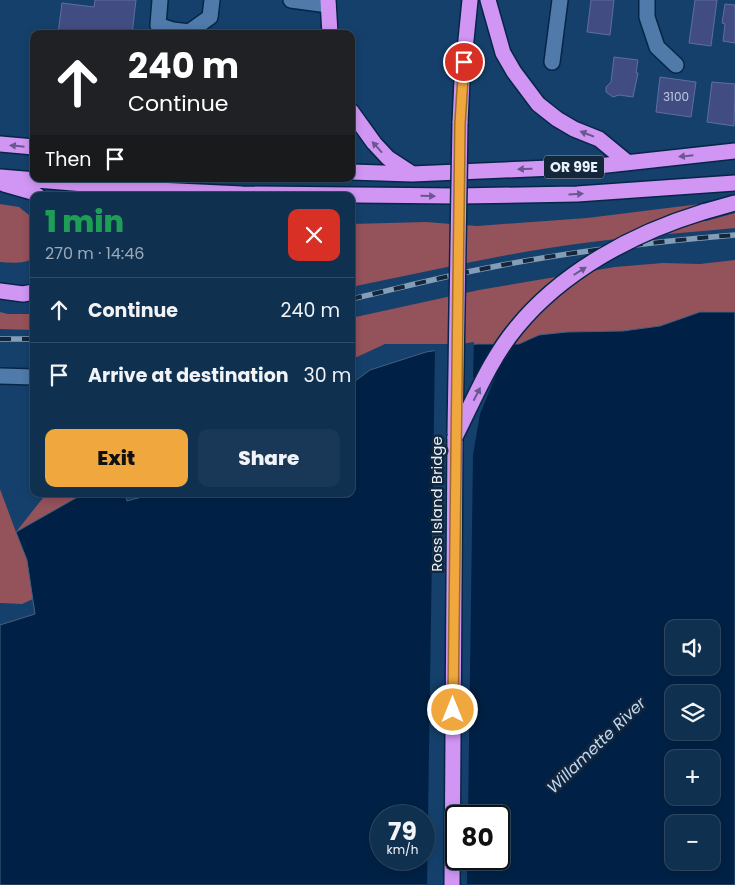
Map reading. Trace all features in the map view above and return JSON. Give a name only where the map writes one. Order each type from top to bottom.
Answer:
[{"type":"highway","name":"Ross Island Bridge","points":[[452,885],[455,437],[460,123],[470,0]]},
{"type":"highway","points":[[488,0],[503,53],[514,72],[538,104],[574,129],[599,139],[626,162]]},
{"type":"highway","points":[[328,2],[330,30]]},
{"type":"highway","points":[[355,117],[374,144],[388,158],[412,174]]},
{"type":"highway","points":[[0,144],[30,147]]},
{"type":"highway","name":"OR 99E","points":[[355,172],[412,174],[598,166],[735,151]]},
{"type":"highway","name":"OR 99E","points":[[0,177],[30,179]]},
{"type":"highway","name":"OR 99E","points":[[60,182],[200,192]]},
{"type":"highway","points":[[0,183],[32,192]]},
{"type":"highway","name":"OR 99E","points":[[355,195],[577,194],[735,183]]},
{"type":"highway","points":[[148,192],[157,190]]},
{"type":"highway","points":[[455,437],[496,356],[516,328],[542,300],[574,274],[612,251],[649,232],[703,212],[735,203]]},
{"type":"highway","points":[[0,290],[14,294],[30,292]]},
{"type":"street","points":[[160,0],[158,26],[173,30]]},
{"type":"street","points":[[192,30],[210,17],[212,0]]},
{"type":"street","points":[[291,0],[328,2]]},
{"type":"street","points":[[552,62],[560,0]]},
{"type":"street","points":[[647,0],[647,18],[657,47],[676,65]]},
{"type":"street","points":[[0,376],[30,377]]},
{"type":"shaded area","points":[[0,204],[19,207],[30,216],[30,260],[13,263],[0,262]]},
{"type":"shaded area","points":[[700,204],[706,221],[735,213],[735,228],[549,248],[475,261],[355,286],[355,224],[426,222],[477,226],[587,218]]},
{"type":"shaded area","points":[[735,260],[735,312],[700,312],[660,326],[623,331],[568,332],[539,335],[519,344],[385,344],[355,357],[355,317],[479,290],[615,267],[663,263],[700,264]]},
{"type":"shaded area","points":[[0,312],[30,314],[30,330],[0,329]]},
{"type":"shaded area","points":[[0,489],[27,560],[33,599],[22,604],[0,603]]},
{"type":"shaded area","points":[[44,497],[78,497],[16,532]]},
{"type":"water","name":"Willamette River","points":[[700,312],[735,312],[735,885],[0,885],[0,625],[35,614],[27,560],[16,532],[78,497],[126,497],[127,501],[142,497],[355,497],[355,381],[370,370],[426,352],[477,344],[519,344],[539,335],[567,332],[623,331],[660,326]]},
{"type":"pier","points":[[497,341],[517,341],[498,370],[480,414],[473,455],[468,805],[445,805],[445,870],[467,870],[467,885],[427,885],[427,870],[435,870],[435,805],[428,805],[435,348],[474,342],[473,377],[476,378]]},
{"type":"building","points":[[95,0],[136,0],[132,30],[59,30],[62,3],[94,7]]},
{"type":"building","points":[[591,0],[614,0],[610,35],[587,32]]},
{"type":"building","points":[[695,0],[717,0],[711,46],[689,43]]},
{"type":"building","points":[[725,4],[735,5],[735,43],[723,41],[725,24],[722,23]]},
{"type":"building","points":[[614,57],[638,60],[636,73],[638,73],[633,97],[619,95],[613,97],[606,92],[606,87],[611,82]]},
{"type":"building","points":[[660,77],[696,82],[691,117],[656,112]]},
{"type":"building","points":[[712,82],[735,84],[734,126],[707,122]]},
{"type":"railway","points":[[355,298],[466,272],[545,257],[640,244],[735,235]]},
{"type":"railway","points":[[0,339],[30,339]]},
{"type":"route","points":[[453,710],[460,123],[464,62]]}]
